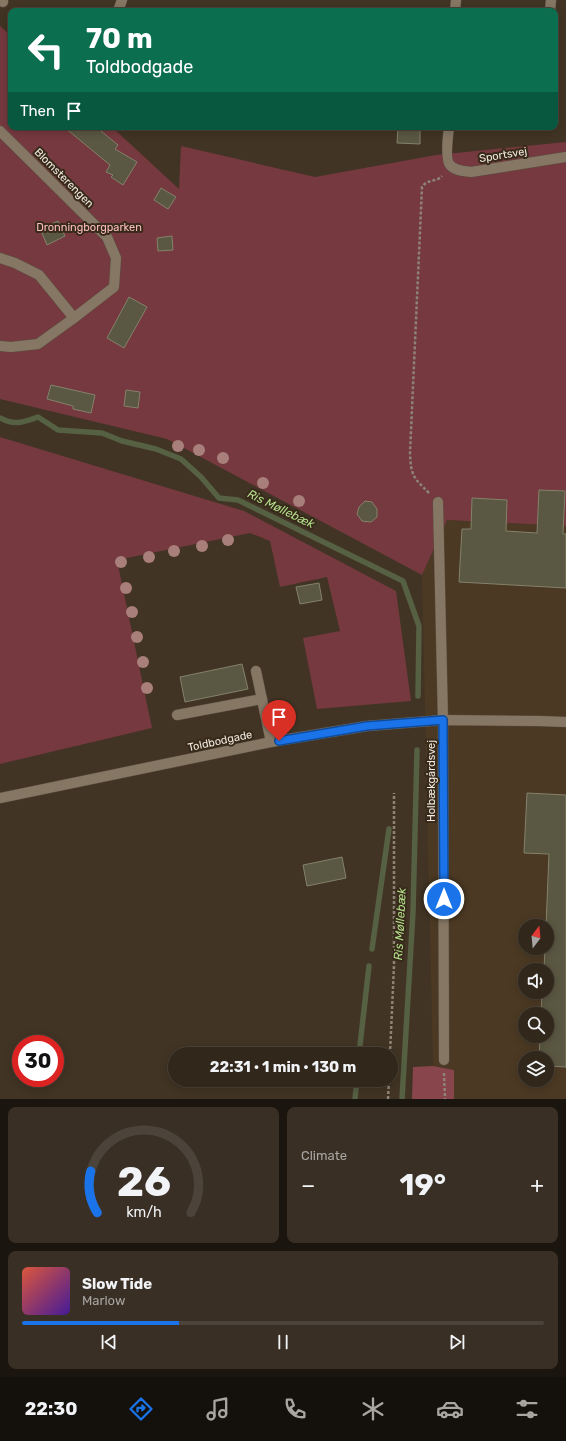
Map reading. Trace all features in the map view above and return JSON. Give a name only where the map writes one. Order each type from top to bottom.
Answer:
[{"type":"street","points":[[447,160],[449,130]]},
{"type":"street","name":"Blomsterengen","points":[[0,132],[107,237],[116,258],[114,286],[74,318],[38,344],[11,347],[0,346]]},
{"type":"street","name":"Sportsvej","points":[[447,160],[452,167],[458,170],[471,172],[566,157]]},
{"type":"street","points":[[0,258],[16,263],[38,275],[74,318]]},
{"type":"street","name":"Holbækgårdsvej","points":[[438,502],[443,720],[444,1060]]},
{"type":"street","points":[[256,671],[271,742]]},
{"type":"street","points":[[177,716],[262,699]]},
{"type":"street","name":"Toldbodgade","points":[[0,798],[271,742],[367,726],[443,720],[566,722]]},
{"type":"path","points":[[438,502],[417,481],[411,471],[410,453],[422,187],[426,183],[441,177],[447,160]]},
{"type":"path","points":[[390,1047],[394,965],[394,793]]},
{"type":"path","points":[[444,1060],[445,1099]]},
{"type":"path","points":[[388,1099],[389,1087]]},
{"type":"shaded area","points":[[447,520],[566,526],[566,1099],[454,1099],[454,1070],[433,1066],[422,575]]},
{"type":"shaded area","points":[[433,1066],[454,1070],[454,1099],[412,1099],[413,1067]]},
{"type":"green space","name":"Dronningborgparken","points":[[0,26],[8,33],[8,130],[115,130],[179,189],[181,146],[315,177],[436,155],[566,142],[566,526],[447,520],[422,575],[167,439],[0,399]]},
{"type":"green space","points":[[0,437],[244,511],[396,591],[411,701],[317,709],[303,638],[340,631],[327,577],[280,587],[270,541],[250,533],[117,560],[152,728],[0,764]]},
{"type":"building","points":[[68,130],[100,130],[118,145],[115,149],[137,162],[123,185],[111,177],[113,175],[106,172],[110,165]]},
{"type":"building","points":[[398,130],[420,130],[420,144],[397,143]]},
{"type":"building","points":[[161,188],[176,197],[168,209],[154,200]]},
{"type":"building","points":[[58,221],[65,236],[47,245],[42,233],[45,231],[43,228]]},
{"type":"building","points":[[172,236],[173,250],[158,251],[157,238]]},
{"type":"building","points":[[129,297],[147,307],[124,348],[107,338]]},
{"type":"building","points":[[51,385],[95,395],[91,413],[73,409],[73,406],[47,399]]},
{"type":"building","points":[[126,390],[140,392],[138,408],[124,406]]},
{"type":"building","points":[[539,490],[565,491],[563,534],[566,534],[566,588],[459,582],[462,529],[471,529],[472,498],[507,500],[506,531],[537,533]]},
{"type":"building","points":[[365,501],[372,502],[377,509],[377,517],[371,522],[362,521],[357,514],[359,507]]},
{"type":"building","points":[[319,583],[322,600],[300,604],[296,587]]},
{"type":"building","points":[[242,664],[248,689],[185,702],[180,677]]},
{"type":"building","points":[[527,793],[566,795],[566,1067],[554,1066],[554,1051],[539,1051],[540,1043],[554,1043],[554,1007],[541,1007],[542,999],[554,999],[554,963],[544,963],[545,955],[554,955],[554,919],[546,919],[549,854],[524,853]]},
{"type":"building","points":[[342,857],[346,878],[307,886],[303,865]]},
{"type":"waterway","name":"Ris Møllebæk","points":[[0,418],[15,423],[38,417],[58,430],[102,433],[122,441],[156,449],[181,459],[201,477],[219,498],[238,500],[403,581],[419,626],[418,696]]},
{"type":"waterway","name":"Ris Møllebæk","points":[[402,1099],[413,912],[417,750]]},
{"type":"waterway","points":[[372,949],[389,829]]},
{"type":"waterway","points":[[360,1047],[369,966]]},
{"type":"waterway","points":[[355,1099],[356,1087]]},
{"type":"route","points":[[279,741],[367,726],[443,720],[444,899]]}]
